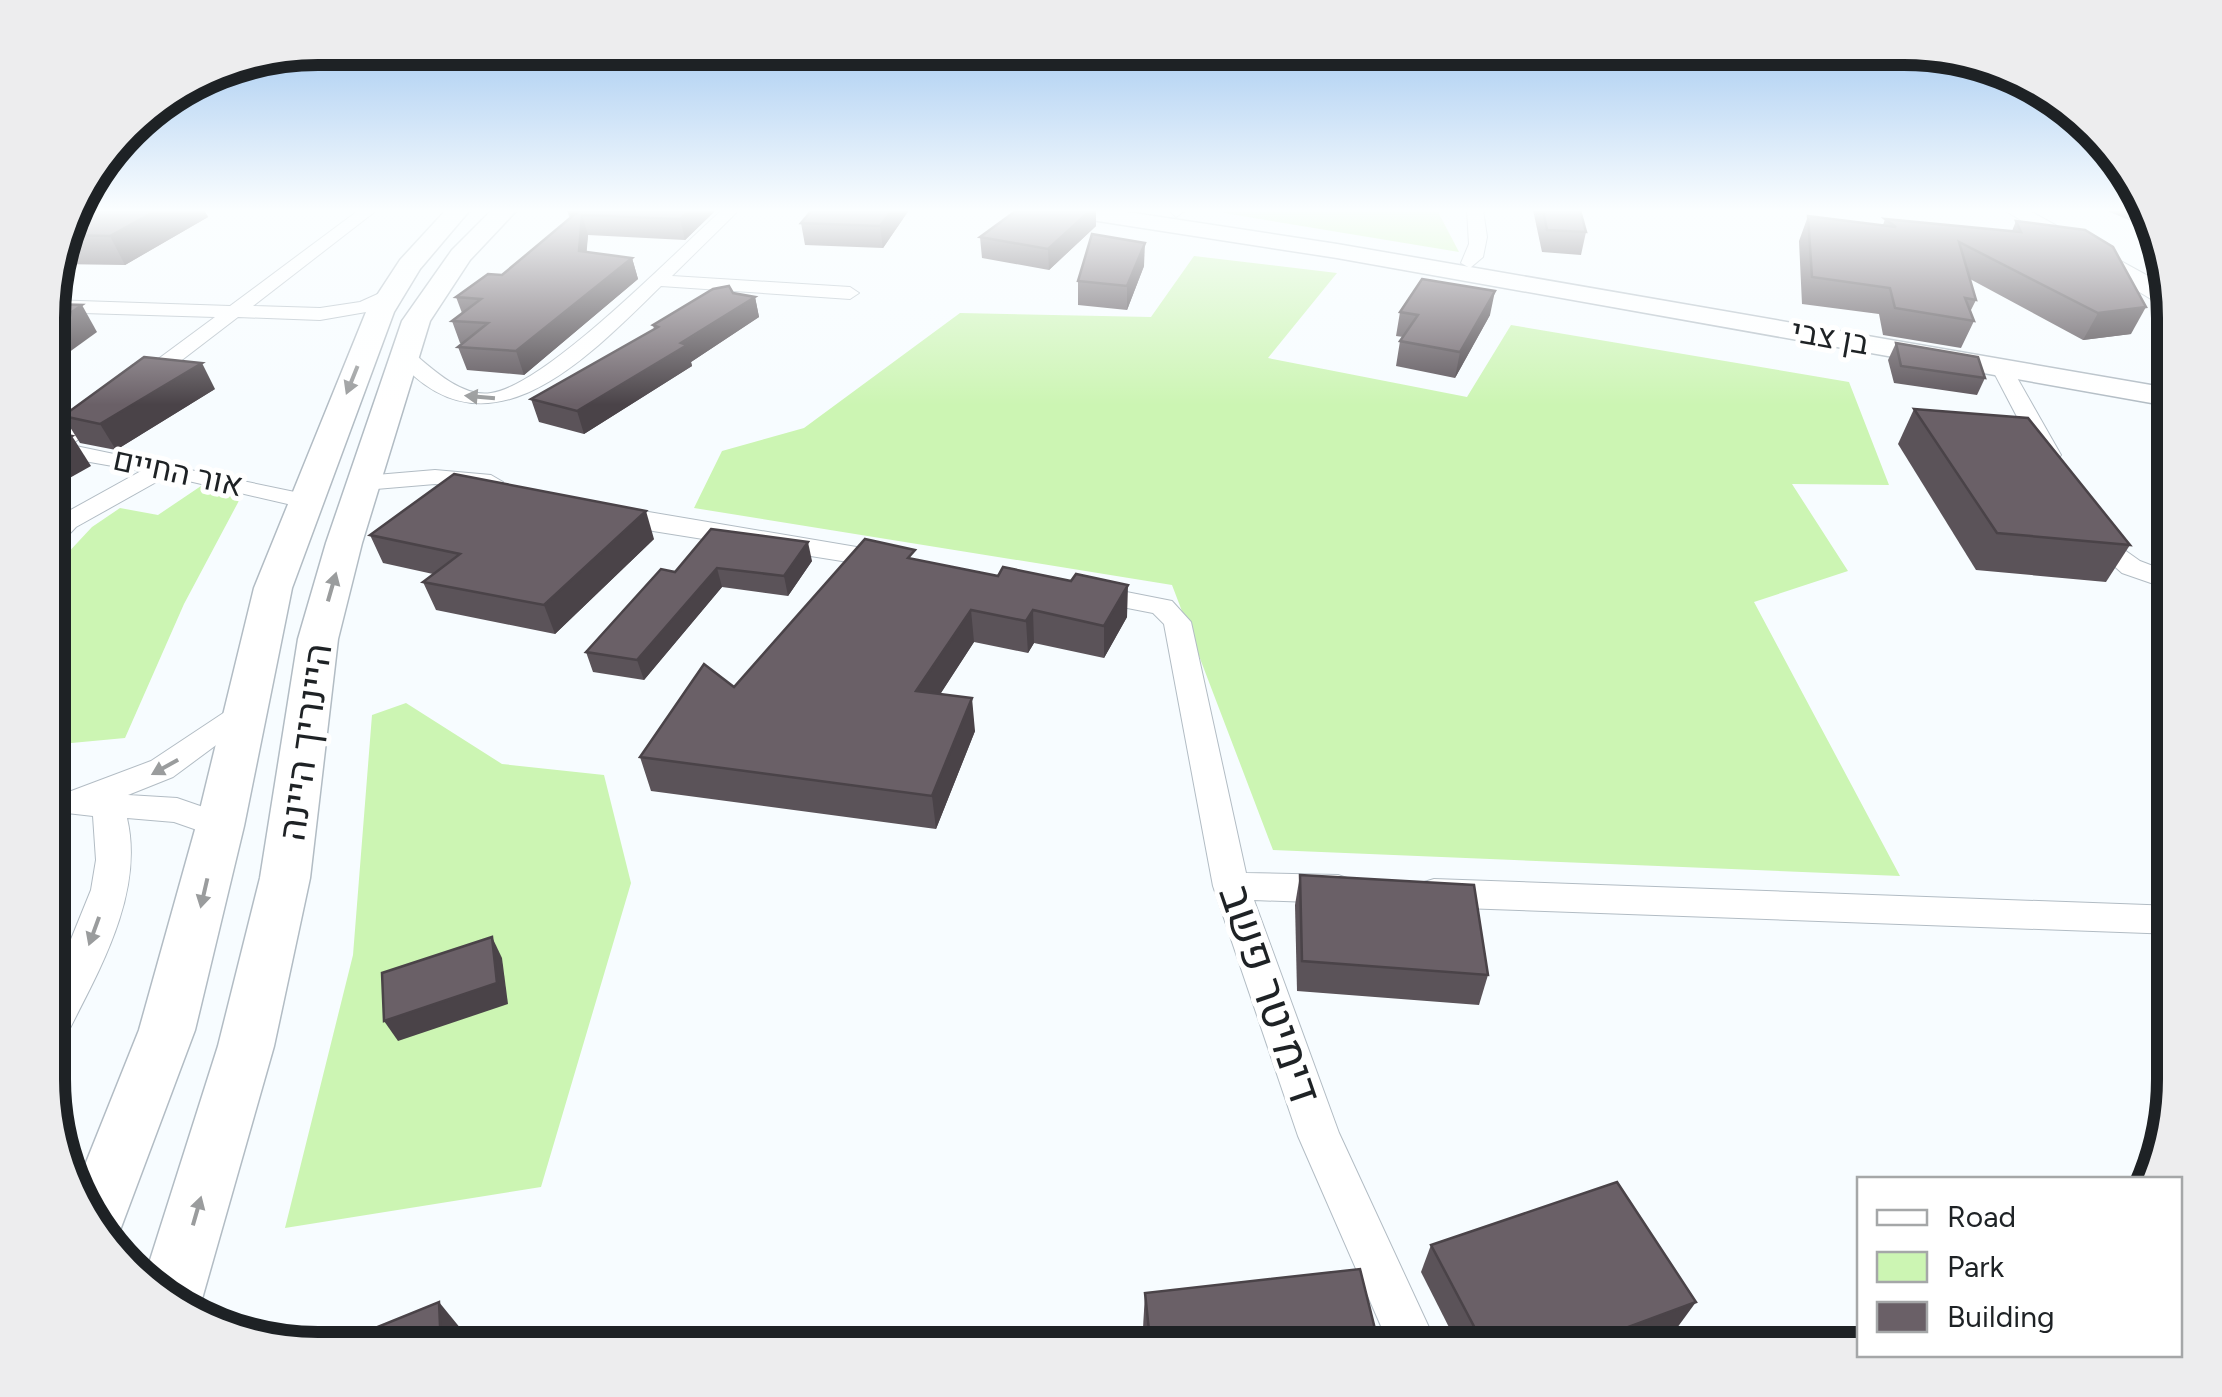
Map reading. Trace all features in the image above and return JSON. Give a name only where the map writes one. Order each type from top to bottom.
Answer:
[{"type":"main road","name":"היינריך היינה","points":[[100,1206],[167,1030],[220,826],[272,588],[391,294],[404,275]]},
{"type":"main road","name":"היינריך היינה","points":[[174,1287],[250,1027],[285,878],[318,639],[404,354],[416,321],[448,275]]},
{"type":"main road","name":"בן צבי","points":[[1458,275],[2156,395]]},
{"type":"main road","name":"בן צבי","points":[[1546,275],[2156,379]]},
{"type":"street","points":[[65,438],[279,275]]},
{"type":"street","points":[[404,354],[470,398],[490,400],[521,392],[559,365],[657,275]]},
{"type":"street","points":[[2130,275],[2155,290]]},
{"type":"street","points":[[652,280],[850,293]]},
{"type":"street","points":[[66,307],[232,313],[350,311],[391,294]]},
{"type":"street","points":[[2001,367],[2057,470]]},
{"type":"street","name":"אור החיים","points":[[65,450],[164,468],[305,501]]},
{"type":"street","points":[[65,524],[164,468]]},
{"type":"street","points":[[364,483],[464,477],[512,486]]},
{"type":"street","points":[[583,505],[654,524],[924,566]]},
{"type":"street","points":[[2076,505],[2094,540],[2131,567],[2156,577]]},
{"type":"street","name":"דימיטר פשב","points":[[1059,588],[1162,607],[1177,622],[1231,886],[1319,1136],[1407,1331]]},
{"type":"street","points":[[65,804],[162,770],[244,710]]},
{"type":"street","points":[[65,806],[106,803],[177,810],[220,826]]},
{"type":"street","points":[[65,999],[110,887],[114,830],[106,803]]},
{"type":"street","points":[[1231,886],[1369,890]]},
{"type":"street","points":[[1408,892],[2156,919]]},
{"type":"green space","points":[[1180,275],[1335,275],[1268,358],[1467,397],[1511,325],[1849,382],[1889,485],[1792,484],[1848,571],[1754,602],[1900,876],[1273,850],[1172,585],[694,508],[722,451],[804,428],[960,313],[1151,317]]},
{"type":"green space","points":[[201,486],[242,495],[184,604],[125,738],[65,744],[65,556],[92,527],[120,508],[158,515]]},
{"type":"green space","points":[[406,703],[502,764],[604,775],[631,883],[541,1187],[285,1228],[353,955],[372,715]]},
{"type":"building","points":[[486,275],[611,275],[516,351],[458,347],[488,323],[452,321],[481,299],[456,297]]},
{"type":"building","points":[[1080,275],[1132,275],[1127,286],[1078,281]]},
{"type":"building","points":[[1969,275],[1976,300],[1965,298],[1974,321],[1895,308],[1890,288],[1812,277]]},
{"type":"building","points":[[2024,275],[2129,275],[2146,307],[2098,313]]},
{"type":"building","points":[[1422,279],[1495,291],[1460,352],[1400,341],[1418,315],[1400,312]]},
{"type":"building","points":[[729,286],[733,293],[755,297],[681,343],[687,345],[577,411],[531,399],[658,327],[653,325],[713,289]]},
{"type":"building","points":[[66,304],[82,305],[65,317]]},
{"type":"building","points":[[1896,343],[1978,357],[1985,378],[1901,366]]},
{"type":"building","points":[[144,357],[202,363],[100,424],[65,415]]},
{"type":"building","points":[[1914,409],[2028,418],[2130,545],[1997,533]]},
{"type":"building","points":[[454,474],[646,511],[544,605],[423,582],[460,554],[370,535]]},
{"type":"building","points":[[711,529],[808,542],[784,576],[717,568],[637,660],[586,652],[661,569],[675,572]]},
{"type":"building","points":[[865,539],[915,550],[908,558],[998,576],[1003,567],[1071,581],[1076,574],[1128,585],[1104,626],[1033,610],[1026,621],[971,610],[916,691],[972,698],[932,796],[640,757],[704,664],[734,687]]},
{"type":"building","points":[[1300,875],[1474,885],[1488,975],[1302,961]]},
{"type":"building","points":[[492,937],[497,983],[384,1021],[382,973]]},
{"type":"building","points":[[1617,1182],[1696,1302],[1617,1331],[1477,1331],[1431,1245]]},
{"type":"building","points":[[1360,1269],[1376,1331],[1149,1331],[1145,1293]]},
{"type":"building","points":[[439,1302],[440,1332],[365,1332]]}]
